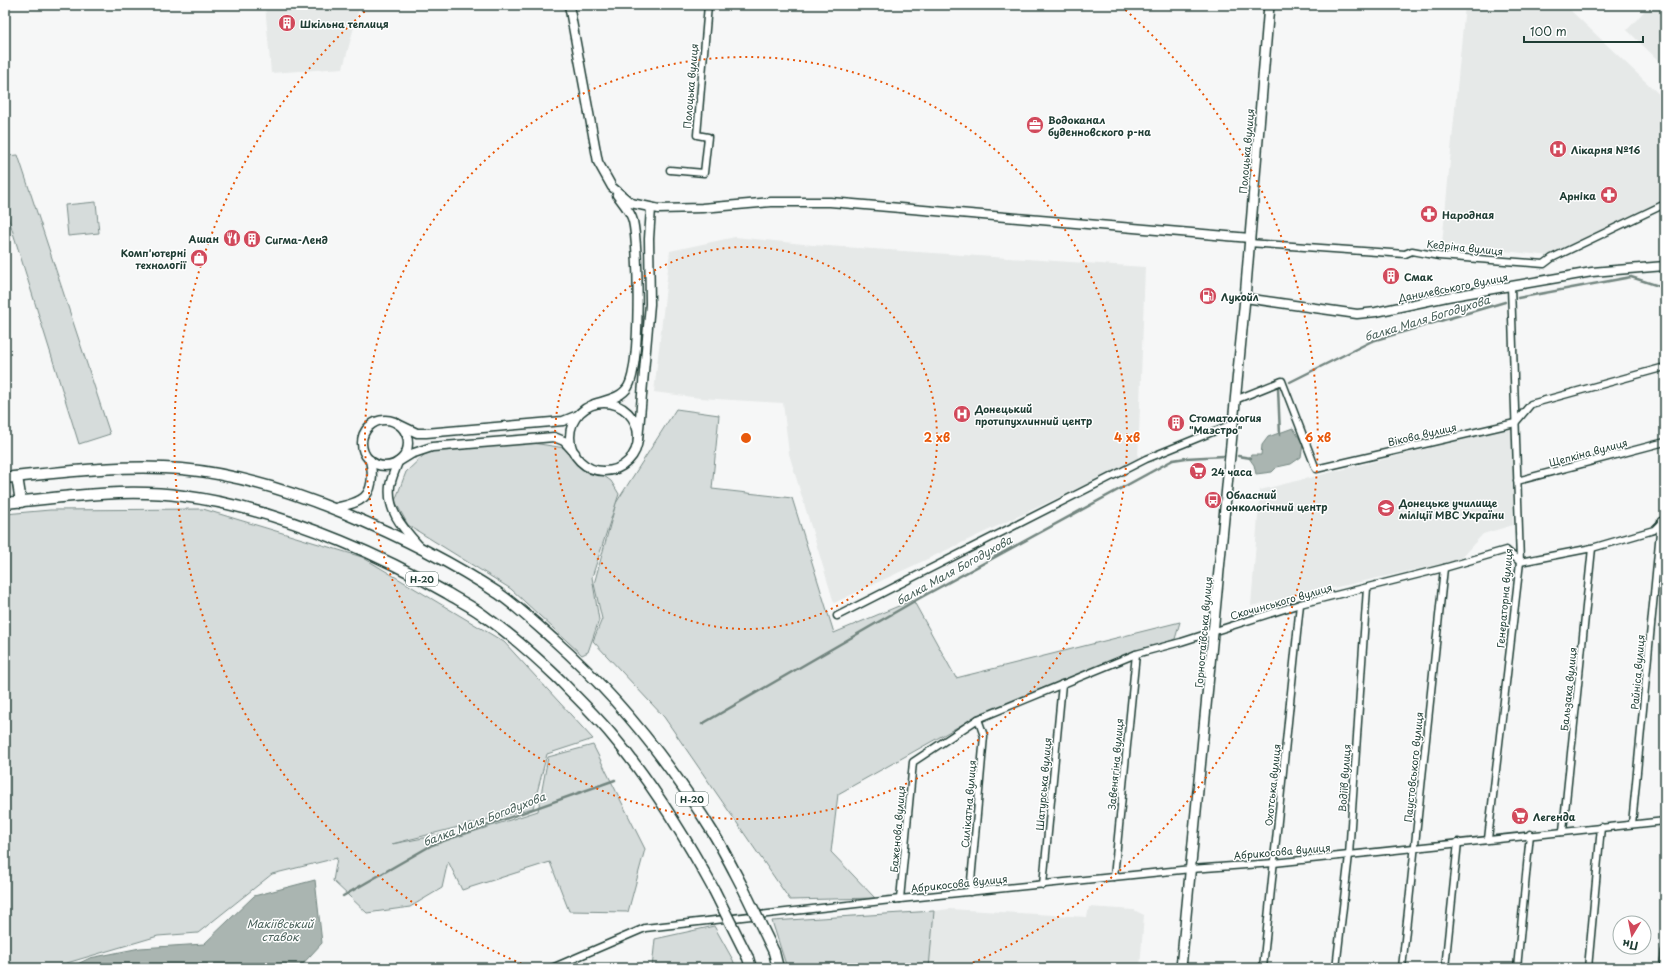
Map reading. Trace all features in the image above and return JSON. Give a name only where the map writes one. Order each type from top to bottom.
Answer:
[{"type":"main road","name":"Полоцька вулиця","points":[[1245,298],[1270,5]]},
{"type":"main road","name":"Горностаївська вулиця","points":[[1182,968],[1190,869],[1245,298]]},
{"type":"main road","name":"Н-20","points":[[5,478],[141,467],[183,469],[218,474],[255,482],[376,526],[421,548],[498,594],[542,629],[599,683],[629,717],[691,798],[716,838],[743,888],[774,952],[778,968]]},
{"type":"main road","points":[[18,477],[21,502]]},
{"type":"main road","name":"Н-20","points":[[5,503],[140,493],[181,495],[246,507],[322,533],[364,550],[409,571],[486,616],[544,665],[611,734],[661,801],[691,848],[714,890],[749,963]]},
{"type":"street","points":[[569,5],[598,162],[632,220],[638,270],[637,326],[634,368],[629,386],[622,395],[594,404],[581,413],[572,427],[570,437],[572,448],[575,453]]},
{"type":"street","name":"Полоцька вулиця","points":[[670,170],[704,173],[708,137],[697,135],[708,5]]},
{"type":"street","points":[[612,187],[631,203],[659,209],[702,208],[771,202],[830,202],[1250,241]]},
{"type":"street","name":"Кедріна вулиця","points":[[1250,241],[1405,254],[1412,251],[1439,256],[1544,264],[1552,258],[1665,204]]},
{"type":"street","points":[[581,413],[563,421],[426,434],[417,433],[396,423],[383,420],[375,422],[369,427],[365,433],[363,447],[365,454],[370,460],[383,466],[391,465],[411,454],[432,447],[554,437],[564,441],[586,465],[596,470],[608,471],[619,468],[628,461],[635,452],[638,440],[650,304],[649,239],[651,208]]},
{"type":"street","name":"Данилевського вулиця","points":[[1245,298],[1357,314],[1376,312],[1447,297],[1592,272],[1665,266]]},
{"type":"street","name":"Генераторна вулиця","points":[[1488,839],[1520,562],[1511,286]]},
{"type":"street","points":[[1515,423],[1531,404],[1665,367]]},
{"type":"street","name":"Вікова вулиця","points":[[1235,400],[1282,381],[1316,469],[1515,423]]},
{"type":"street","points":[[594,404],[610,404],[625,410],[633,418],[638,429],[638,440]]},
{"type":"street","points":[[396,423],[403,429],[407,436],[408,443],[407,451],[403,458],[398,462],[390,486],[390,499],[393,512],[399,523],[421,548]]},
{"type":"street","points":[[837,616],[1146,459],[1232,424]]},
{"type":"street","name":"Щепкіна вулиця","points":[[1517,482],[1665,442]]},
{"type":"street","points":[[332,509],[362,500],[367,494],[373,472],[370,460]]},
{"type":"street","points":[[1520,562],[1592,548],[1654,530],[1663,520]]},
{"type":"street","name":"Райніса вулиця","points":[[1632,824],[1663,520]]},
{"type":"street","name":"Бальзака вулиця","points":[[1563,831],[1592,548]]},
{"type":"street","name":"Скочинського вулиця","points":[[913,762],[978,719],[1136,654],[1181,642],[1300,604],[1444,568],[1506,550],[1520,562]]},
{"type":"street","name":"Паустовського вулиця","points":[[1402,968],[1444,568]]},
{"type":"street","name":"Водіїв вулиця","points":[[1336,968],[1349,855],[1367,588]]},
{"type":"street","name":"Охотська вулиця","points":[[1263,968],[1300,604]]},
{"type":"street","name":"Завенягіна вулиця","points":[[1114,877],[1136,654]]},
{"type":"street","name":"Шатурська вулиця","points":[[1043,884],[1062,684]]},
{"type":"street","name":"Силікатна вулиця","points":[[970,892],[984,736],[978,719]]},
{"type":"street","name":"Баженова вулиця","points":[[900,899],[913,762]]},
{"type":"street","name":"Абрикосова вулиця","points":[[552,968],[645,928],[900,899],[1190,869],[1274,863],[1530,834],[1665,821]]},
{"type":"street","points":[[1588,968],[1601,828]]},
{"type":"street","points":[[1517,968],[1530,834]]},
{"type":"street","points":[[1445,968],[1458,842]]},
{"type":"street","points":[[1663,968],[1665,951]]},
{"type":"shaded area","points":[[265,5],[360,5],[343,68],[271,73]]},
{"type":"shaded area","name":"Лікарня №16","points":[[1465,5],[1546,5],[1568,8],[1665,100],[1665,199],[1559,257],[1442,244]]},
{"type":"shaded area","points":[[1650,5],[1665,5],[1665,67],[1627,30]]},
{"type":"shaded area","points":[[18,155],[110,434],[79,444],[5,207],[5,156]]},
{"type":"shaded area","points":[[96,202],[99,233],[68,236],[65,205]]},
{"type":"shaded area","name":"Донецький протипухлинний центр","points":[[735,237],[813,245],[1145,267],[1138,460],[834,603],[789,454],[783,403],[700,398],[654,392],[670,251]]},
{"type":"shaded area","points":[[676,409],[719,415],[712,489],[792,498],[834,633],[913,600],[956,678],[1180,622],[1175,639],[979,715],[838,794],[831,852],[875,898],[790,900],[664,717],[593,641],[602,619],[594,584],[616,503]]},
{"type":"shaded area","name":"Донецьке училище міліції МВС України","points":[[1514,427],[1513,525],[1483,534],[1459,560],[1251,606],[1260,490]]},
{"type":"shaded area","points":[[513,440],[565,448],[611,481],[619,494],[592,577],[599,620],[588,652],[582,655],[511,589],[408,525],[395,501],[406,472],[427,452]]},
{"type":"shaded area","points":[[203,509],[362,557],[504,642],[593,739],[547,754],[533,808],[392,844],[455,832],[454,838],[538,811],[548,757],[593,745],[645,849],[628,912],[569,911],[550,862],[462,890],[448,861],[442,888],[410,907],[367,913],[333,881],[337,858],[272,874],[198,933],[158,936],[50,968],[5,968],[5,514],[50,510]]},
{"type":"shaded area","points":[[1089,907],[1134,910],[1144,915],[1140,968],[929,968],[934,911],[949,909],[1087,917]]},
{"type":"shaded area","points":[[934,911],[929,968],[787,968],[772,921]]},
{"type":"shaded area","points":[[714,926],[736,968],[652,968],[655,939]]},
{"type":"water","points":[[1293,428],[1303,444],[1301,457],[1291,464],[1277,467],[1272,472],[1256,474],[1254,465],[1249,458],[1251,455],[1261,455],[1262,445],[1268,437]]},
{"type":"water","name":"Макіївський ставок","points":[[315,880],[322,943],[299,968],[69,968],[90,958],[140,948],[204,944],[254,896]]},
{"type":"waterway","name":"балка Маля Богодухова","points":[[1518,298],[1631,277],[1665,288]]},
{"type":"waterway","name":"балка Маля Богодухова","points":[[1290,382],[1372,341],[1505,302]]},
{"type":"waterway","name":"балка Маля Богодухова","points":[[1278,388],[1280,435]]},
{"type":"waterway","name":"балка Маля Богодухова","points":[[702,724],[918,599],[1173,460],[1224,456]]},
{"type":"waterway","name":"балка Маля Богодухова","points":[[1238,456],[1251,458]]},
{"type":"waterway","name":"балка Маля Богодухова","points":[[343,896],[432,845],[615,780]]},
{"type":"place","name":"Шкільна теплиця","points":[[287,23]]},
{"type":"place","name":"Водоканал буденновского р-на","points":[[1035,125]]},
{"type":"place","name":"Лікарня №16","points":[[1558,149]]},
{"type":"place","name":"Арніка","points":[[1609,195]]},
{"type":"place","name":"Народная","points":[[1429,214]]},
{"type":"place","name":"Ашан","points":[[232,238]]},
{"type":"place","name":"Сигма-Ленд","points":[[252,239]]},
{"type":"place","name":"Комп'ютерні технології","points":[[199,258]]},
{"type":"place","name":"Смак","points":[[1391,276]]},
{"type":"place","name":"Лукойл","points":[[1208,296]]},
{"type":"place","name":"Донецький протипухлинний центр","points":[[962,414]]},
{"type":"place","name":"Стоматология \"Маэстро\"","points":[[1176,423]]},
{"type":"place","name":"24 часа","points":[[1198,471]]},
{"type":"place","name":"Обласний онкологічний центр","points":[[1213,500]]},
{"type":"place","name":"Донецьке училище міліції МВС України","points":[[1386,508]]},
{"type":"place","name":"Легенда","points":[[1520,816]]}]
